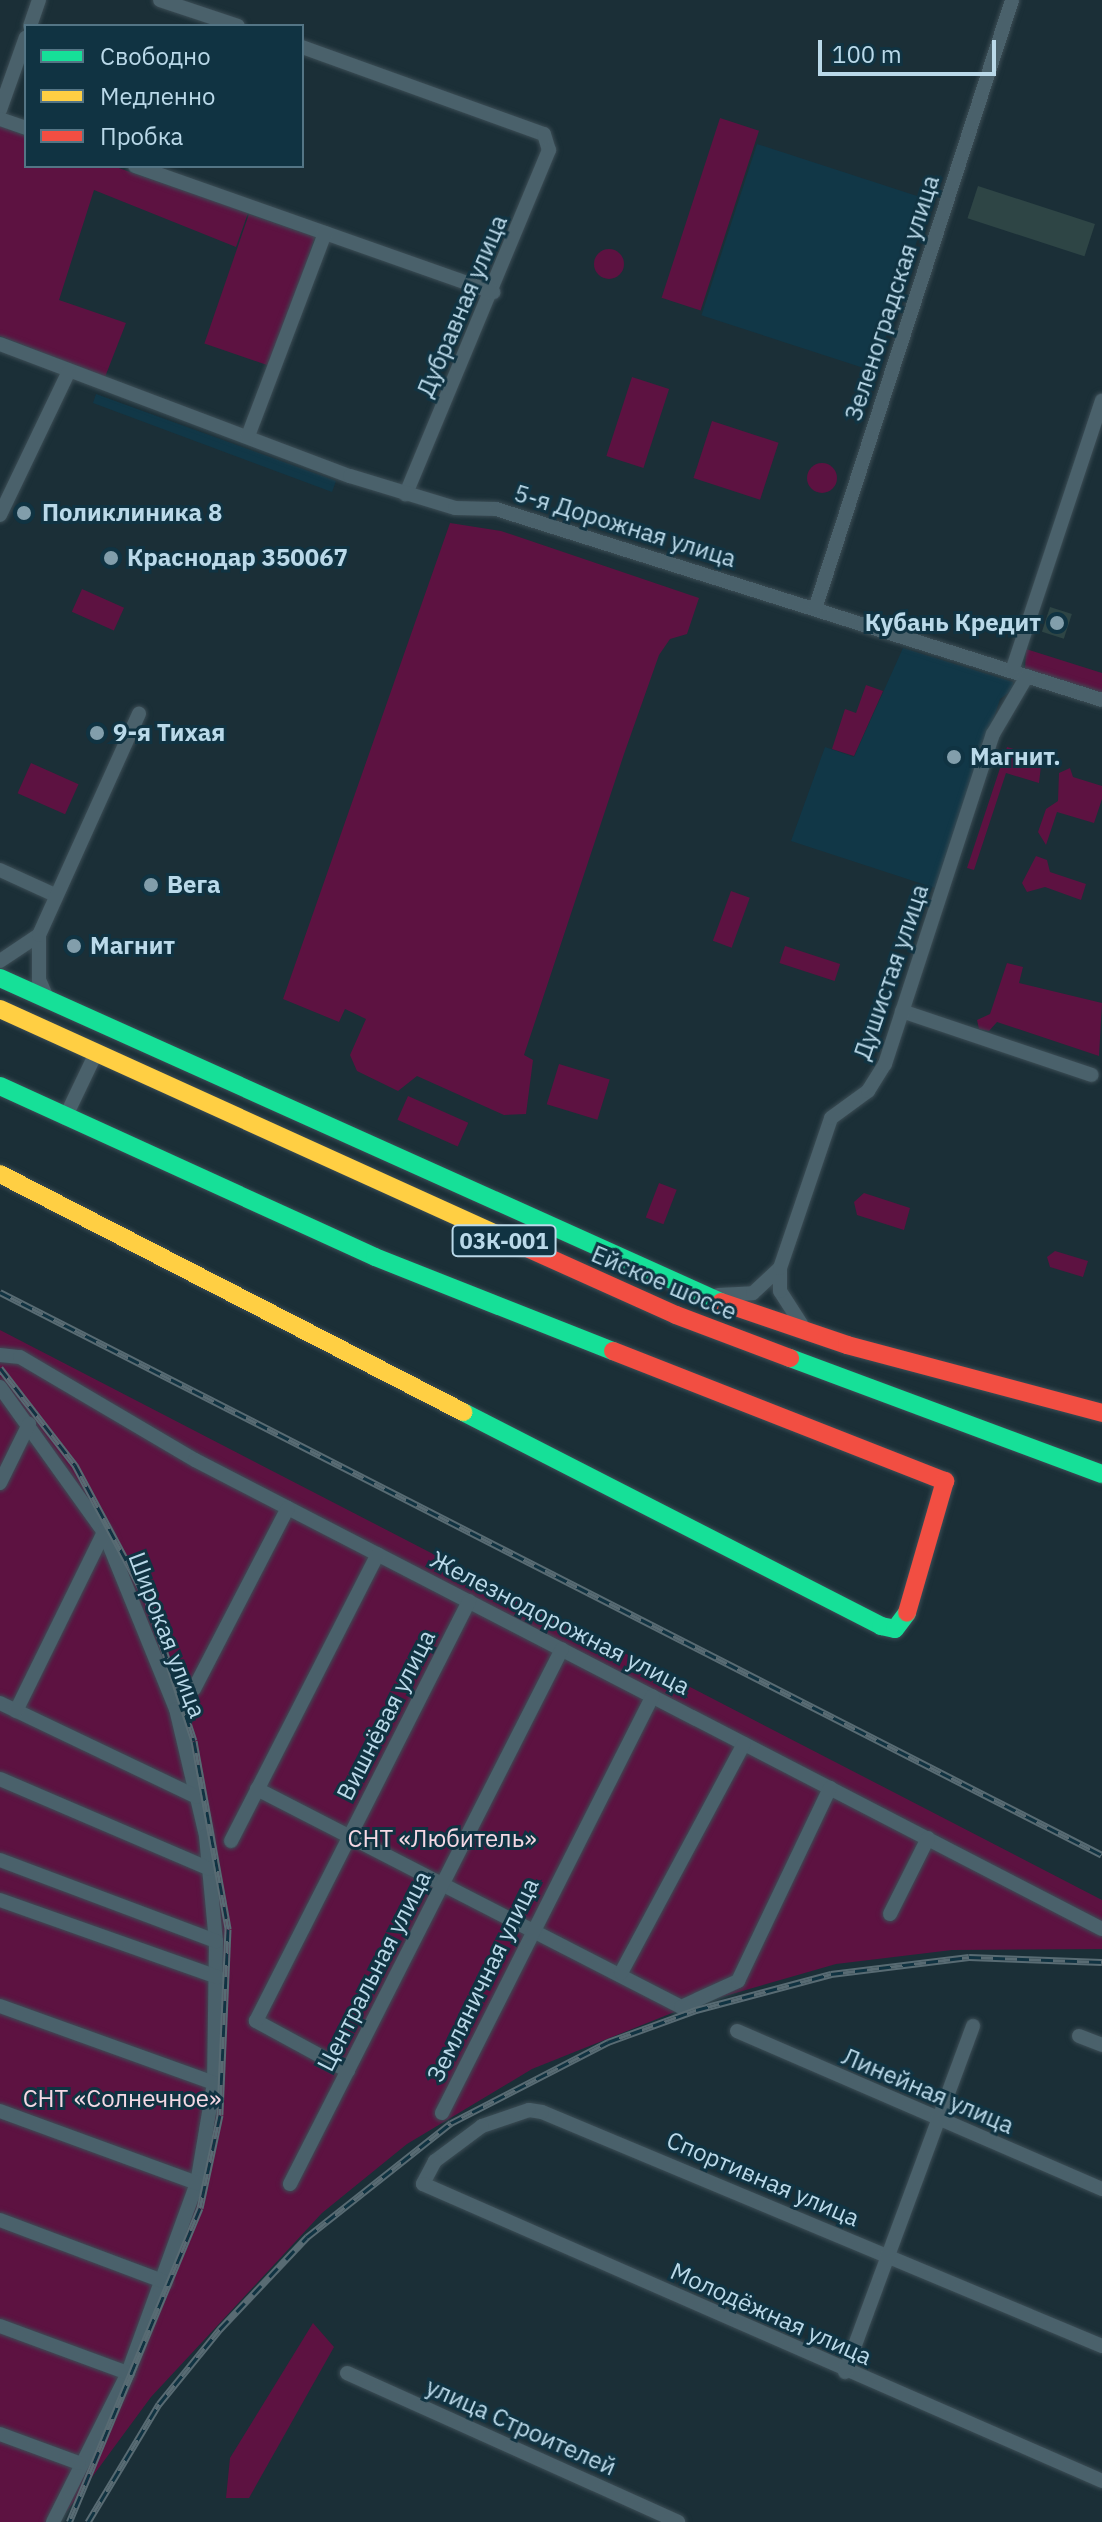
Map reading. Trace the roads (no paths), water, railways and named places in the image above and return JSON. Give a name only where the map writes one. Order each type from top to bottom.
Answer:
[{"type":"main road","name":"Ейское шоссе","points":[[0,978],[703,1295],[807,1333],[1102,1413]]},
{"type":"main road","name":"Ейское шоссе","points":[[0,1009],[676,1315],[1102,1474]]},
{"type":"main road","points":[[0,1086],[375,1257],[945,1481],[906,1618],[895,1629],[881,1626],[0,1174]]},
{"type":"main road","name":"03К-001","points":[[1070,1404],[1102,1419]]},
{"type":"street","points":[[31,24],[39,0]]},
{"type":"street","points":[[160,0],[232,24]]},
{"type":"street","name":"Зеленоградская улица","points":[[815,609],[1012,0]]},
{"type":"street","points":[[0,110],[24,43]]},
{"type":"street","name":"Дубравная улица","points":[[304,48],[544,134],[549,150],[493,292],[406,494]]},
{"type":"street","points":[[0,119],[24,127]]},
{"type":"street","points":[[141,168],[493,292]]},
{"type":"street","points":[[248,436],[325,233]]},
{"type":"street","name":"5-я Дорожная улица","points":[[0,344],[406,494],[455,508],[496,509],[1102,700]]},
{"type":"street","points":[[0,515],[69,371]]},
{"type":"street","points":[[1012,671],[1102,401]]},
{"type":"street","name":"Душистая улица","points":[[780,1268],[831,1118],[876,1083],[993,734],[1027,676]]},
{"type":"street","points":[[48,1000],[39,980],[39,935],[139,714]]},
{"type":"street","points":[[0,870],[55,895]]},
{"type":"street","points":[[0,961],[39,935]]},
{"type":"street","points":[[902,1011],[1092,1075]]},
{"type":"street","points":[[65,1118],[96,1053]]},
{"type":"street","points":[[703,1295],[753,1293],[780,1268]]},
{"type":"street","points":[[780,1268],[780,1291],[807,1333]]},
{"type":"street","name":"Железнодорожная улица","points":[[0,1355],[20,1357],[288,1508],[1102,1929]]},
{"type":"street","name":"Широкая улица","points":[[0,1387],[104,1532],[176,1709],[210,1869],[218,1977],[214,2083],[197,2183],[165,2282],[128,2373],[79,2463],[53,2522]]},
{"type":"street","points":[[0,1483],[29,1424]]},
{"type":"street","points":[[194,1689],[288,1508]]},
{"type":"street","points":[[16,1711],[104,1532]]},
{"type":"street","points":[[231,1841],[378,1554]]},
{"type":"street","name":"Вишнёвая улица","points":[[348,2071],[256,2021],[469,1601]]},
{"type":"street","name":"Центральная улица","points":[[290,2184],[562,1649]]},
{"type":"street","name":"Земляничная улица","points":[[442,2113],[532,1929],[653,1696]]},
{"type":"street","points":[[0,1703],[197,1797]]},
{"type":"street","points":[[621,1973],[744,1744]]},
{"type":"street","points":[[0,1779],[210,1869]]},
{"type":"street","points":[[257,1789],[621,1973],[681,2007],[738,1981],[830,1788]]},
{"type":"street","points":[[890,1914],[928,1838]]},
{"type":"street","points":[[0,1860],[216,1941]]},
{"type":"street","points":[[0,1900],[218,1977]]},
{"type":"street","points":[[0,2006],[214,2083]]},
{"type":"street","points":[[845,2372],[942,2122],[973,2026]]},
{"type":"street","name":"Линейная улица","points":[[737,2031],[1102,2189]]},
{"type":"street","points":[[1079,2036],[1102,2045]]},
{"type":"street","name":"Спортивная улица","points":[[423,2184],[435,2161],[482,2126],[529,2110],[1102,2346]]},
{"type":"street","points":[[0,2111],[197,2183]]},
{"type":"street","name":"Молодёжная улица","points":[[423,2184],[845,2372],[1102,2481]]},
{"type":"street","points":[[0,2220],[165,2282]]},
{"type":"street","points":[[0,2326],[128,2373]]},
{"type":"street","name":"улица Строителей","points":[[347,2373],[678,2522]]},
{"type":"street","points":[[0,2434],[79,2463]]},
{"type":"railway","points":[[0,1292],[1102,1855]]},
{"type":"railway","points":[[0,1368],[75,1465],[148,1601],[194,1741],[228,1929],[220,2115],[200,2208],[69,2522]]},
{"type":"railway","points":[[88,2522],[159,2404],[220,2329],[307,2237],[451,2123],[608,2042],[696,2010],[831,1974],[969,1957],[1102,1962]]},
{"type":"place","name":"Поликлиника 8","points":[[24,513]]},
{"type":"place","name":"Краснодар 350067","points":[[111,558]]},
{"type":"place","name":"Кубань Кредит","points":[[1057,623]]},
{"type":"place","name":"9-я Тихая","points":[[97,733]]},
{"type":"place","name":"Магнит.","points":[[954,757]]},
{"type":"place","name":"Вега","points":[[151,885]]},
{"type":"place","name":"Магнит","points":[[74,946]]},
{"type":"park label","name":"СНТ «Любитель»","points":[[442,1839]]},
{"type":"park label","name":"СНТ «Солнечное»","points":[[122,2099]]}]
